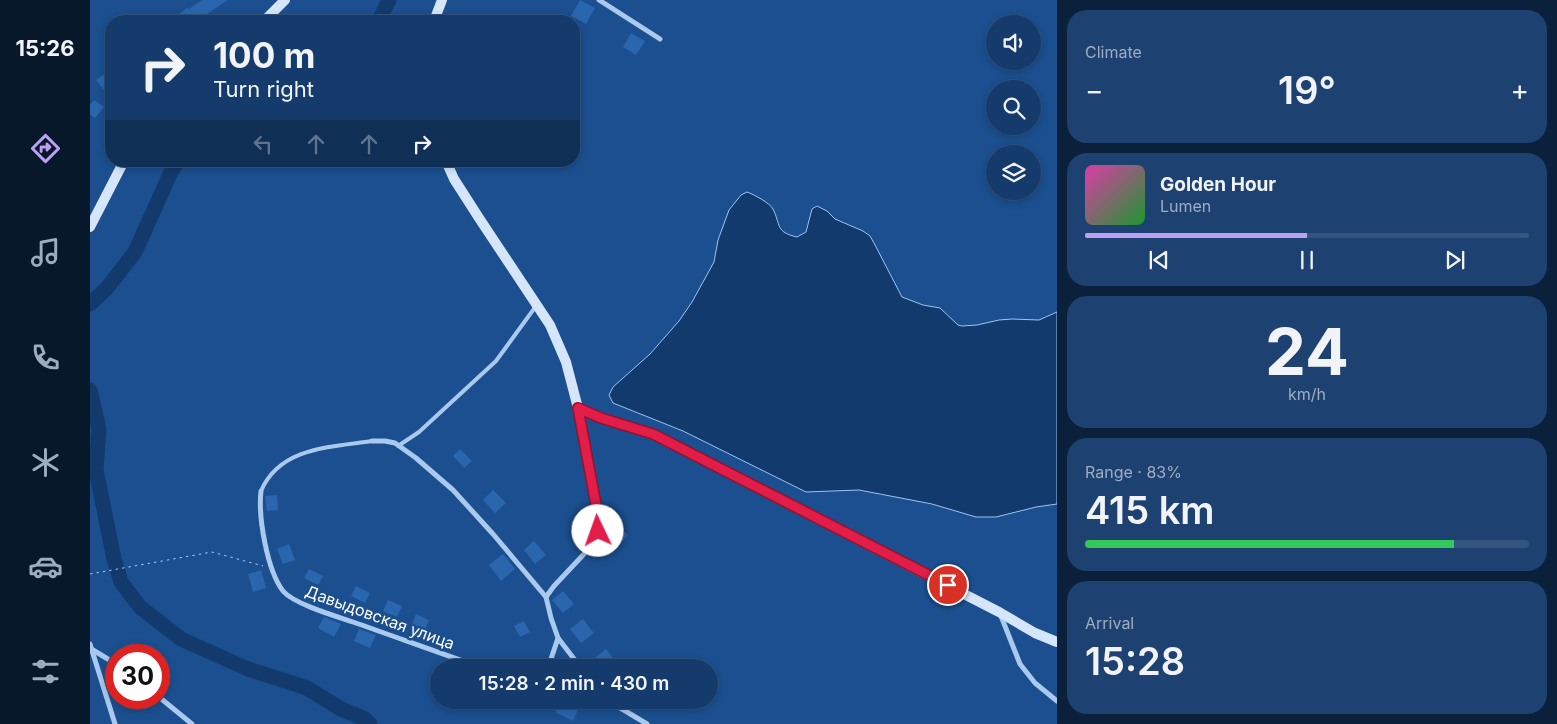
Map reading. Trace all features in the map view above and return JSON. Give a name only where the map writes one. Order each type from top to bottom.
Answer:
[{"type":"street","points":[[270,15],[285,0]]},
{"type":"street","points":[[436,15],[442,0]]},
{"type":"street","points":[[599,0],[660,39]]},
{"type":"street","points":[[90,228],[121,167]]},
{"type":"street","points":[[449,167],[454,179],[479,218],[550,325],[566,362],[578,408],[597,510],[598,531],[584,554],[546,597]]},
{"type":"street","points":[[578,408],[601,418],[653,434],[1057,642]]},
{"type":"street","points":[[372,441],[386,441],[398,446],[431,470],[453,490],[546,597],[550,618],[558,638],[574,659]]},
{"type":"street","name":"Давыдовская улица","points":[[261,491],[260,503],[263,536],[273,569],[283,590],[296,600],[458,659]]},
{"type":"street","points":[[999,612],[1020,664],[1036,684],[1057,701]]},
{"type":"street","points":[[551,659],[558,638]]},
{"type":"street","points":[[90,644],[115,724]]},
{"type":"street","points":[[93,650],[105,657]]},
{"type":"street","points":[[170,706],[192,724]]},
{"type":"street","points":[[622,709],[647,724]]},
{"type":"lane","points":[[398,446],[419,432],[496,361],[537,305]]},
{"type":"lane","points":[[261,491],[266,479],[273,471],[291,458],[328,448],[372,441]]},
{"type":"path","points":[[90,574],[212,552],[273,569]]},
{"type":"water","points":[[747,192],[761,199],[773,209],[780,227],[785,233],[790,235],[797,237],[806,232],[812,209],[817,206],[827,211],[835,219],[863,231],[870,236],[902,297],[923,305],[940,308],[958,325],[977,325],[1012,319],[1039,320],[1057,312],[1057,504],[996,517],[976,517],[932,504],[859,490],[806,492],[683,431],[613,403],[609,395],[613,387],[650,354],[679,321],[692,302],[714,262],[718,240],[729,210],[741,195]]},
{"type":"building","points":[[202,0],[228,0],[205,15],[178,15],[187,8],[189,9]]},
{"type":"building","points":[[580,0],[595,8],[586,24],[580,21],[580,15],[572,15]]},
{"type":"building","points":[[631,33],[645,41],[636,55],[623,47]]},
{"type":"building","points":[[105,73],[105,91],[96,80]]},
{"type":"building","points":[[94,100],[104,107],[95,118],[90,114],[90,105]]},
{"type":"building","points":[[460,449],[472,461],[464,468],[453,456]]},
{"type":"building","points":[[493,490],[506,503],[495,513],[483,500]]},
{"type":"building","points":[[277,495],[278,510],[267,511],[265,496]]},
{"type":"building","points":[[613,522],[628,535],[617,548],[602,535]]},
{"type":"building","points":[[534,541],[546,555],[535,564],[524,550]]},
{"type":"building","points":[[289,544],[295,560],[283,564],[277,549]]},
{"type":"building","points":[[503,554],[515,569],[501,581],[489,565]]},
{"type":"building","points":[[309,569],[323,576],[318,585],[304,578]]},
{"type":"building","points":[[261,570],[266,588],[253,592],[248,574]]},
{"type":"building","points":[[356,586],[370,593],[365,603],[351,596]]},
{"type":"building","points":[[563,591],[574,604],[563,613],[552,600]]},
{"type":"building","points":[[388,600],[402,606],[397,617],[383,611]]},
{"type":"building","points":[[416,614],[429,620],[425,629],[412,624]]},
{"type":"building","points":[[324,617],[341,624],[334,637],[318,628]]},
{"type":"building","points":[[583,619],[594,633],[581,643],[570,629]]},
{"type":"building","points":[[524,621],[530,632],[520,637],[514,626]]},
{"type":"building","points":[[359,629],[376,635],[370,648],[354,641]]},
{"type":"building","points":[[606,649],[614,659],[596,659]]},
{"type":"building","points":[[556,709],[578,709],[573,721],[555,712]]},
{"type":"waterway","points":[[382,15],[389,0]]},
{"type":"waterway","points":[[90,304],[107,288],[135,252],[174,167]]},
{"type":"waterway","points":[[90,390],[99,429],[96,470],[114,559],[121,582],[140,607],[181,639],[248,669],[307,688],[341,709],[365,719],[370,724]]},
{"type":"route","points":[[598,531],[597,510],[578,408],[601,418],[653,434],[948,585]]}]
